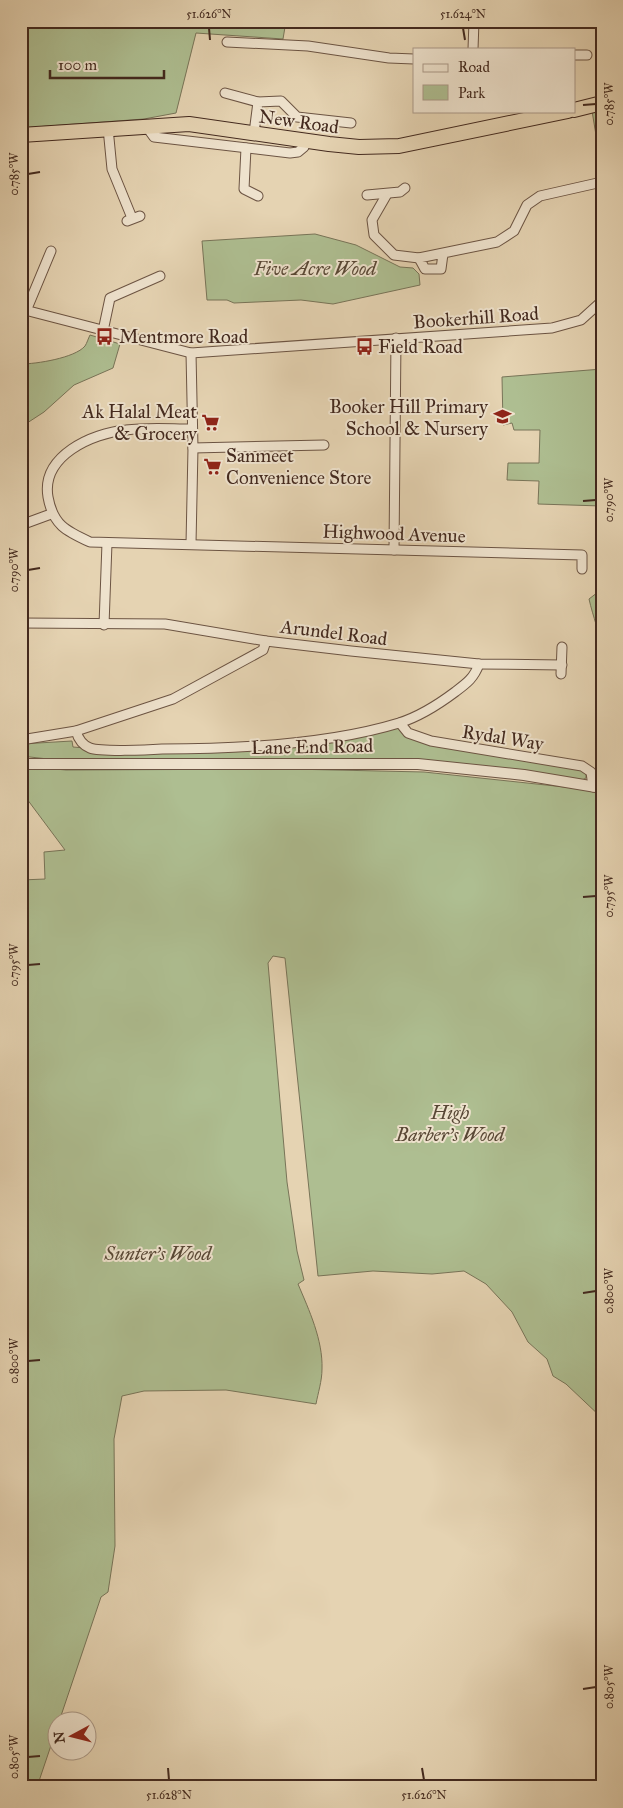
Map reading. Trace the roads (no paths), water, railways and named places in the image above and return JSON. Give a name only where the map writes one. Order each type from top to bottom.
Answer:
[{"type":"highway","points":[[576,110],[602,103]]},
{"type":"highway","name":"New Road","points":[[21,135],[189,124],[359,147],[399,146],[563,112]]},
{"type":"street","points":[[473,48],[474,21]]},
{"type":"street","points":[[600,21],[602,25]]},
{"type":"street","points":[[227,42],[308,46],[389,58],[413,59]]},
{"type":"street","points":[[576,56],[587,55]]},
{"type":"street","points":[[225,93],[236,94],[258,102],[281,101],[297,117],[350,123]]},
{"type":"street","points":[[254,133],[258,102]]},
{"type":"street","points":[[146,126],[154,137],[246,148],[298,152],[304,147],[305,141]]},
{"type":"street","points":[[108,128],[112,169],[133,218]]},
{"type":"street","points":[[246,148],[244,190],[258,196]]},
{"type":"street","points":[[387,194],[372,220],[374,235],[394,255],[419,258],[496,242],[514,232],[527,206],[540,196],[602,182]]},
{"type":"street","points":[[367,195],[400,192],[405,188]]},
{"type":"street","points":[[24,310],[51,251]]},
{"type":"street","points":[[419,258],[425,269],[441,269],[443,254]]},
{"type":"street","points":[[103,331],[110,298],[160,276]]},
{"type":"street","name":"Bookerhill Road","points":[[24,310],[191,353],[552,328],[581,320],[602,301]]},
{"type":"street","points":[[394,550],[396,338]]},
{"type":"street","points":[[191,353],[193,448],[191,544]]},
{"type":"street","points":[[21,525],[51,514],[47,489],[52,469],[72,449],[101,436],[126,430],[192,429]]},
{"type":"street","points":[[193,448],[324,445]]},
{"type":"street","name":"Highwood Avenue","points":[[51,514],[67,532],[90,542],[582,555],[582,569]]},
{"type":"street","points":[[104,625],[107,543]]},
{"type":"street","name":"Arundel Road","points":[[21,623],[165,624],[266,641],[479,664],[562,670],[562,647]]},
{"type":"street","points":[[21,740],[76,731],[173,699],[263,650],[266,641]]},
{"type":"street","points":[[76,731],[78,738],[90,748],[200,749],[271,744],[344,735],[400,723],[443,702],[474,678],[479,664]]},
{"type":"street","name":"Rydal Way","points":[[400,723],[408,733],[430,741],[582,766],[591,772],[597,787]]},
{"type":"street","name":"Lane End Road","points":[[21,764],[409,764],[524,775],[597,787]]},
{"type":"place","name":"Mentmore Road","points":[[105,336]]},
{"type":"place","name":"Field Road","points":[[364,346]]},
{"type":"place","name":"Booker Hill Primary School & Nursery","points":[[502,417]]},
{"type":"place","name":"Ak Halal Meat & Grocery","points":[[211,422]]},
{"type":"place","name":"Sanmeet Convenience Store","points":[[212,466]]},
{"type":"park label","name":"Five Acre Wood","points":[[315,268]]},
{"type":"park label","name":"High Barber's Wood","points":[[450,1123]]},
{"type":"park label","name":"Sunter's Wood","points":[[158,1253]]}]
